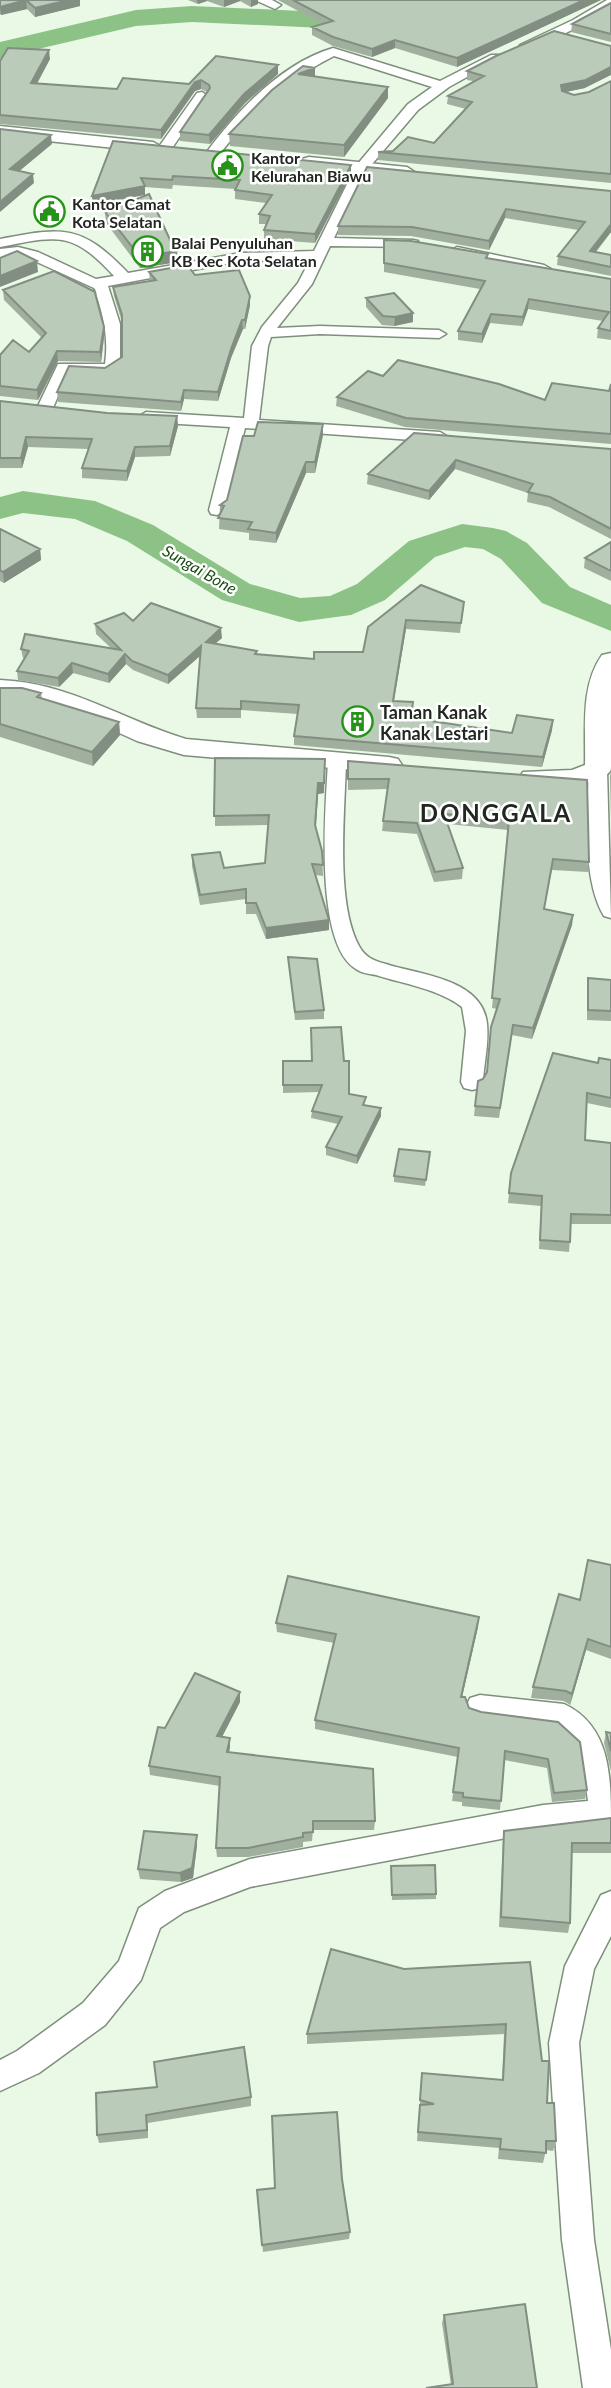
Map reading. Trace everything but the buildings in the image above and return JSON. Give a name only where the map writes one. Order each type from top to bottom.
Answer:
[{"type":"street","points":[[261,0],[275,5]]},
{"type":"street","points":[[217,510],[245,422],[257,358],[266,332],[304,284],[361,169],[413,107],[442,86],[610,5]]},
{"type":"street","points":[[552,33],[576,40]]},
{"type":"street","points":[[213,153],[267,92],[303,66],[334,52],[442,86]]},
{"type":"street","points":[[165,148],[202,96]]},
{"type":"street","points":[[0,131],[240,156]]},
{"type":"street","points":[[293,162],[430,175]]},
{"type":"street","points":[[0,243],[43,235],[77,237],[100,251],[126,280]]},
{"type":"street","points":[[0,253],[24,252],[57,273],[100,284],[241,257],[323,248],[437,247],[559,272]]},
{"type":"street","points":[[26,406],[51,409],[63,367],[106,370],[112,366],[116,343],[110,311],[100,284]]},
{"type":"street","points":[[266,332],[320,330],[439,334]]},
{"type":"street","points":[[132,416],[459,438]]},
{"type":"street","points":[[609,667],[599,693],[605,718],[598,770],[598,837],[606,902],[611,911]]},
{"type":"street","points":[[0,688],[31,689],[60,697],[146,734],[184,747],[419,767]]},
{"type":"street","points":[[337,761],[334,849],[337,901],[355,958],[362,964],[452,991],[466,998],[472,1006],[476,1024],[472,1082]]},
{"type":"street","points":[[509,775],[564,779],[598,770]]},
{"type":"street","points":[[0,2076],[28,2062],[94,2014],[130,1970],[149,1918],[175,1901],[250,1872],[543,1818],[608,1813],[594,1744],[564,1717],[480,1707]]},
{"type":"street","points":[[600,2388],[578,2239],[564,2043],[580,1966],[611,1905]]},
{"type":"waterway","points":[[0,50],[136,18],[192,14],[408,24],[483,7],[499,0]]},
{"type":"waterway","name":"Sungai Bone","points":[[0,508],[23,502],[82,509],[140,533],[236,592],[299,610],[337,607],[371,592],[422,549],[462,535],[493,539],[514,551],[556,595],[611,619]]},
{"type":"place","name":"Kantor Kelurahan Biawu","points":[[228,166]]},
{"type":"place","name":"Kantor Camat Kota Selatan","points":[[49,212]]},
{"type":"place","name":"Balai Penyuluhan KB Kec Kota Selatan","points":[[148,251]]},
{"type":"place","name":"Taman Kanak Kanak Lestari","points":[[357,722]]},
{"type":"district","name":"DONGGALA","points":[[496,812]]}]
